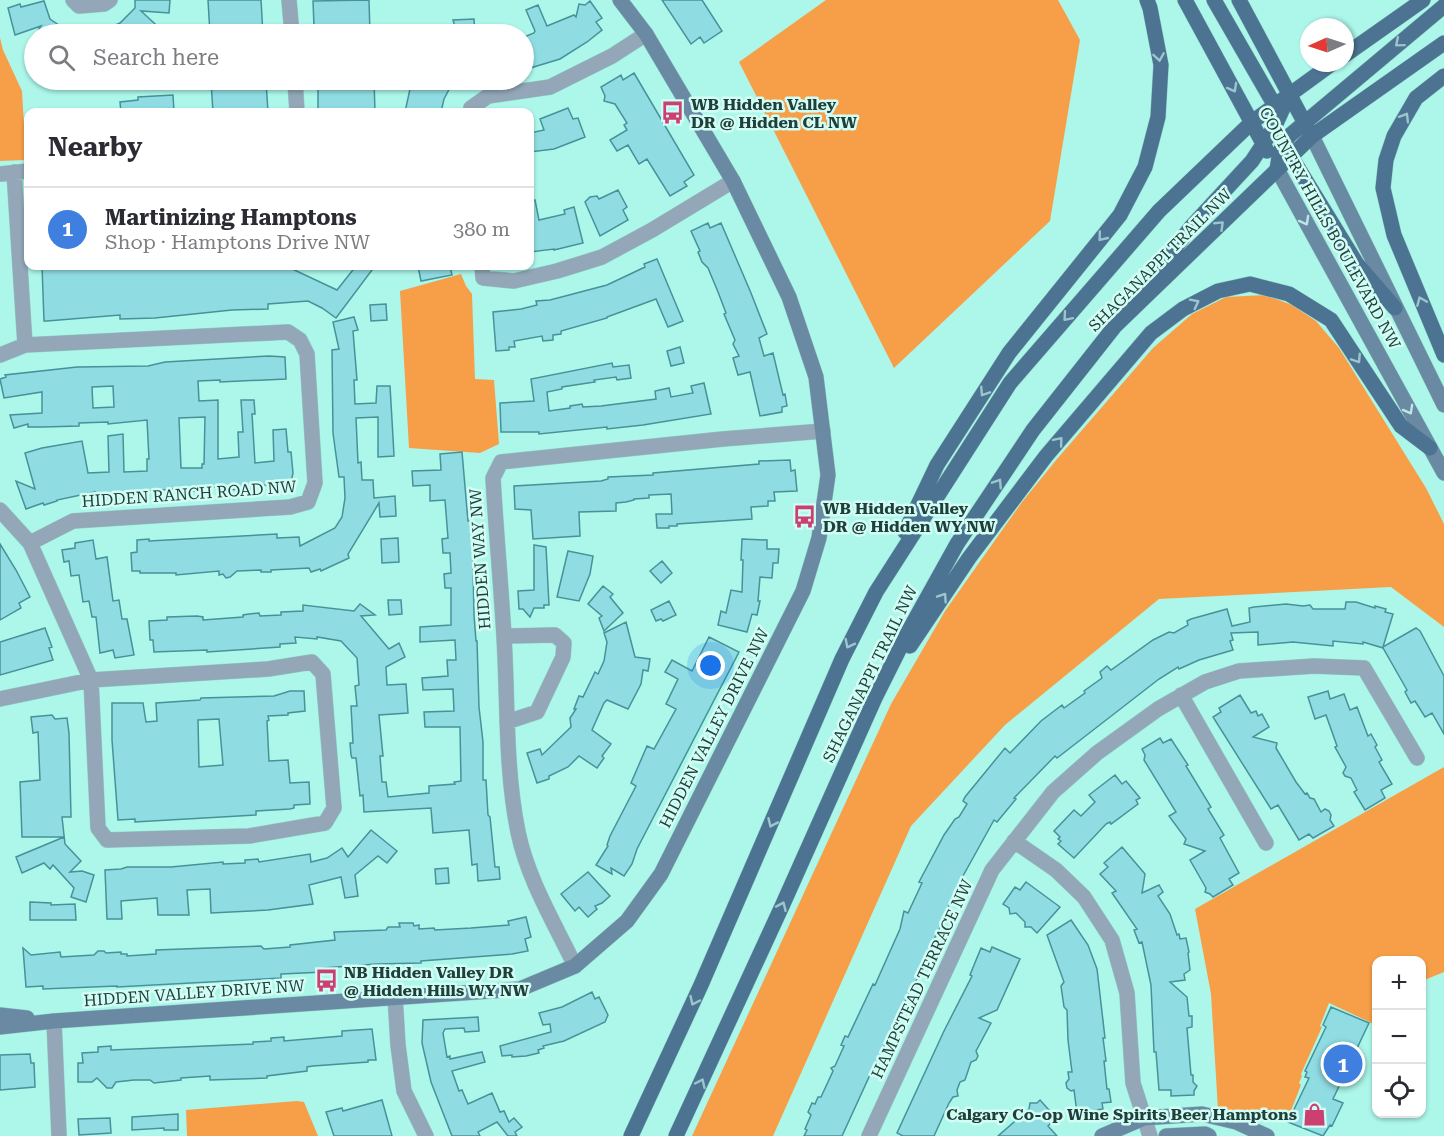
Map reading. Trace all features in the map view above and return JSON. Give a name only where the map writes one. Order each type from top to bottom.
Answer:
[{"type":"main road","points":[[876,592],[937,465],[1009,353],[1120,215],[1145,167],[1158,117],[1161,65],[1147,0]]},
{"type":"main road","name":"COUNTRY HILLS BOULEVARD NW","points":[[1185,0],[1252,122]]},
{"type":"main road","points":[[1214,0],[1285,123],[1299,127]]},
{"type":"main road","name":"COUNTRY HILLS BOULEVARD NW","points":[[1239,0],[1290,94],[1299,127],[1312,136]]},
{"type":"main road","points":[[1354,49],[1423,0]]},
{"type":"main road","points":[[1287,151],[1299,127],[1444,6]]},
{"type":"main road","points":[[1277,169],[1280,151],[1287,151],[1312,136],[1444,43]]},
{"type":"main road","points":[[1115,326],[1191,227],[1252,161],[1267,139],[1277,110],[1290,94],[1321,72]]},
{"type":"main road","points":[[1444,76],[1416,98],[1394,136],[1386,160],[1383,188],[1394,235],[1444,355]]},
{"type":"main road","name":"SHAGANAPPI TRAIL NW","points":[[631,1136],[701,985],[842,659],[876,592],[1010,383],[1159,211],[1252,122],[1277,110]]},
{"type":"main road","points":[[1252,122],[1267,139],[1287,151],[1357,264],[1395,308]]},
{"type":"main road","name":"COUNTRY HILLS BOULEVARD NW","points":[[1267,139],[1277,169]]},
{"type":"main road","name":"SHAGANAPPI TRAIL NW","points":[[676,1136],[875,698],[907,634],[957,544],[1033,430],[1115,326],[1277,169]]},
{"type":"main road","points":[[875,698],[969,558],[1047,456],[1151,333],[1183,309],[1218,291],[1250,284],[1289,294],[1331,320],[1401,426],[1430,448]]},
{"type":"street","points":[[73,0],[79,6],[104,4],[110,0]]},
{"type":"street","points":[[289,0],[291,24]]},
{"type":"street","name":"HIDDEN VALLEY DRIVE NW","points":[[0,1027],[395,996],[520,989],[576,966],[627,921],[661,874],[803,591],[819,538],[828,475],[816,377],[789,297],[733,181],[645,34],[620,0]]},
{"type":"street","points":[[534,89],[550,87],[612,56],[645,34]]},
{"type":"street","points":[[296,90],[297,108]]},
{"type":"street","points":[[471,108],[488,96],[529,90]]},
{"type":"street","name":"COUNTRY HILLS BOULEVARD NW","points":[[1312,136],[1444,405]]},
{"type":"street","name":"COUNTRY HILLS BOULEVARD NW","points":[[1277,169],[1444,473]]},
{"type":"street","points":[[0,355],[25,345],[14,172]]},
{"type":"street","points":[[482,270],[483,278],[514,281],[557,271],[602,256],[652,231],[733,181]]},
{"type":"street","name":"HIDDEN RANCH ROAD NW","points":[[25,345],[288,332],[300,340],[307,354],[315,483],[308,502],[290,507],[73,521],[30,543]]},
{"type":"street","name":"HIDDEN WAY NW","points":[[576,966],[533,881],[518,833],[507,722],[504,636],[493,478],[501,462],[823,431]]},
{"type":"street","points":[[0,510],[30,543],[91,680],[98,828],[107,840],[249,836],[325,823],[334,808],[323,674],[312,662],[268,669],[91,680],[0,699]]},
{"type":"street","points":[[504,636],[555,635],[564,643],[563,657],[537,712],[507,722]]},
{"type":"street","name":"HAMPSTEAD TERRACE NW","points":[[869,1136],[992,870],[1053,792],[1097,753],[1181,694],[1205,682],[1239,671],[1314,666],[1364,668],[1417,758]]},
{"type":"street","points":[[1181,694],[1266,843]]},
{"type":"street","points":[[1014,841],[1056,870],[1084,897],[1112,940],[1127,993],[1133,1083],[1150,1136]]},
{"type":"street","points":[[395,996],[404,1091],[426,1136]]},
{"type":"street","name":"HIDDEN VALLEY DRIVE NW","points":[[0,1015],[54,1021]]},
{"type":"street","points":[[54,1021],[59,1136]]},
{"type":"street","points":[[1102,1136],[1144,1118],[1202,1114],[1236,1122],[1267,1136]]},
{"type":"street","points":[[1166,1136],[1205,1134],[1209,1136]]},
{"type":"shaded area","points":[[826,0],[1058,0],[1080,40],[1050,221],[894,368],[739,62]]},
{"type":"shaded area","points":[[0,38],[3,50],[22,91],[24,160],[0,161]]},
{"type":"shaded area","points":[[461,274],[472,294],[475,379],[494,380],[499,444],[480,453],[409,448],[400,291]]},
{"type":"shaded area","points":[[1265,295],[1292,305],[1316,321],[1339,348],[1426,488],[1444,524],[1444,627],[1391,587],[1159,599],[1005,725],[911,826],[773,1136],[692,1136],[891,704],[945,611],[1022,502],[1153,348],[1192,314],[1226,297]]},
{"type":"shaded area","points":[[1444,767],[1444,972],[1426,979],[1426,956],[1372,956],[1372,1023],[1329,1003],[1320,1026],[1322,1027],[1301,1074],[1299,1083],[1301,1085],[1287,1121],[1258,1121],[1218,1110],[1211,994],[1195,909]]},
{"type":"shaded area","points":[[304,1102],[318,1136],[187,1136],[186,1110]]},
{"type":"building","points":[[135,0],[170,0],[169,13],[141,11],[155,24],[118,24],[135,8]]},
{"type":"building","points":[[208,0],[261,0],[262,24],[209,24]]},
{"type":"building","points":[[369,0],[370,24],[314,24],[313,1]]},
{"type":"building","points":[[662,0],[702,0],[722,31],[704,43],[700,37],[691,44]]},
{"type":"building","points":[[44,1],[50,19],[57,24],[24,24],[24,32],[15,35],[8,8],[20,4],[21,7]]},
{"type":"building","points":[[590,1],[602,18],[596,22],[602,30],[560,59],[534,67],[535,31],[534,24],[526,10],[538,5],[547,26],[574,15],[576,17],[579,4],[585,5]]},
{"type":"building","points":[[474,19],[474,24],[454,24],[453,20]]},
{"type":"building","points":[[634,73],[694,175],[684,182],[687,186],[670,196],[647,159],[639,164],[628,145],[617,151],[610,140],[627,130],[624,125],[627,123],[615,104],[604,101],[605,96],[601,87],[621,75],[623,80]]},
{"type":"building","points":[[212,90],[267,90],[268,108],[213,108]]},
{"type":"building","points":[[318,90],[374,90],[375,108],[318,108]]},
{"type":"building","points":[[410,90],[449,90],[442,108],[406,108]]},
{"type":"building","points":[[173,95],[174,108],[121,108],[120,102],[138,100],[138,97]]},
{"type":"building","points":[[568,108],[573,119],[578,118],[585,137],[554,149],[534,152],[534,132],[544,130],[540,119]]},
{"type":"building","points":[[618,190],[627,207],[623,210],[628,220],[600,236],[585,202],[590,197],[597,196],[599,199]]},
{"type":"building","points":[[534,200],[539,220],[565,214],[564,210],[574,207],[583,243],[534,252]]},
{"type":"building","points":[[708,223],[710,228],[721,223],[751,293],[767,334],[759,338],[764,356],[773,353],[783,395],[785,394],[787,406],[782,407],[782,412],[760,416],[750,372],[738,375],[733,358],[739,356],[733,344],[735,340],[718,292],[708,268],[702,262],[691,231]]},
{"type":"building","points":[[657,259],[683,321],[668,327],[656,299],[607,318],[561,331],[561,334],[553,335],[553,340],[543,341],[542,336],[514,341],[515,347],[496,351],[493,312],[521,309],[537,305],[536,301],[550,300],[607,285]]},
{"type":"building","points":[[42,270],[294,270],[337,290],[353,270],[372,270],[336,318],[308,301],[268,304],[268,309],[232,310],[155,318],[120,319],[120,315],[44,321]]},
{"type":"building","points":[[419,270],[451,270],[452,275],[421,281]]},
{"type":"building","points":[[386,304],[387,320],[371,321],[370,305]]},
{"type":"building","points":[[354,317],[358,330],[353,331],[357,380],[354,380],[355,404],[376,403],[377,386],[390,386],[394,456],[378,457],[378,417],[356,418],[358,463],[361,462],[362,480],[373,480],[374,498],[395,496],[396,516],[380,517],[379,503],[348,554],[349,558],[321,571],[320,569],[311,572],[309,568],[271,570],[271,572],[237,571],[226,578],[223,574],[219,575],[219,571],[176,575],[176,573],[132,571],[131,553],[137,552],[137,540],[277,534],[277,538],[299,537],[300,546],[335,528],[342,517],[345,498],[344,477],[339,477],[333,433],[332,350],[339,349],[333,322]]},
{"type":"building","points":[[680,347],[684,363],[671,366],[667,351]]},
{"type":"building","points":[[285,357],[286,379],[198,381],[199,401],[218,400],[218,459],[239,457],[238,432],[243,432],[241,400],[254,400],[255,414],[252,414],[255,463],[274,461],[273,430],[286,429],[293,473],[291,483],[255,486],[255,489],[222,490],[222,487],[187,491],[176,489],[95,496],[95,492],[26,509],[16,481],[35,489],[25,453],[82,441],[88,473],[109,472],[108,436],[123,434],[124,472],[147,471],[147,459],[149,459],[147,420],[108,424],[108,422],[79,423],[79,426],[28,427],[28,424],[14,428],[10,415],[42,413],[42,392],[4,398],[0,379],[6,377],[5,375],[77,367],[148,366],[165,362]],"holes":[[[113,386],[114,407],[93,408],[92,387]],[[205,417],[204,464],[202,468],[181,468],[179,418]]]},
{"type":"building","points":[[612,363],[613,367],[629,365],[631,378],[617,380],[616,377],[594,380],[595,382],[562,387],[562,389],[547,392],[549,411],[582,404],[583,407],[601,406],[656,399],[655,391],[669,388],[671,397],[693,393],[691,386],[704,383],[711,414],[607,429],[607,427],[539,434],[539,432],[501,432],[500,403],[534,401],[531,379]]},
{"type":"building","points":[[462,452],[468,521],[472,521],[474,615],[483,742],[483,780],[486,780],[495,867],[499,867],[500,879],[478,881],[477,864],[472,865],[469,830],[433,833],[431,808],[364,812],[356,758],[352,758],[350,743],[353,743],[351,706],[357,706],[355,686],[359,685],[357,658],[341,641],[317,637],[317,639],[295,637],[296,643],[280,644],[280,647],[207,652],[207,650],[154,652],[153,640],[150,640],[149,621],[167,620],[167,617],[197,616],[203,617],[203,620],[243,617],[243,615],[259,613],[260,616],[281,615],[281,612],[303,611],[303,605],[354,611],[360,604],[375,615],[361,616],[389,649],[399,643],[405,657],[386,667],[387,685],[406,684],[408,713],[379,715],[383,756],[380,756],[382,782],[386,782],[388,797],[429,793],[429,786],[455,784],[454,782],[461,781],[460,727],[425,727],[424,712],[454,711],[453,689],[423,690],[422,678],[448,676],[447,660],[456,660],[455,640],[420,642],[420,627],[451,625],[451,588],[445,588],[444,574],[451,573],[450,553],[443,553],[442,539],[448,538],[445,500],[430,501],[430,485],[413,486],[412,471],[441,470],[440,454]]},
{"type":"building","points":[[790,460],[791,471],[795,470],[797,491],[774,492],[775,501],[768,501],[768,506],[751,507],[752,519],[677,524],[669,528],[657,528],[656,514],[672,514],[671,494],[649,495],[649,498],[616,503],[616,511],[579,512],[580,536],[533,539],[531,510],[515,509],[514,486],[601,481],[608,477],[653,475],[653,473],[759,464],[759,461]]},
{"type":"building","points":[[398,538],[399,562],[382,563],[381,539]]},
{"type":"building","points":[[742,539],[767,540],[767,549],[779,549],[778,563],[773,563],[772,578],[760,577],[758,601],[760,601],[757,615],[752,614],[747,632],[718,625],[721,611],[726,613],[731,590],[742,592]]},
{"type":"building","points":[[93,540],[96,559],[107,557],[113,601],[119,600],[122,619],[127,619],[134,655],[115,658],[113,650],[100,653],[96,617],[92,617],[89,601],[83,602],[79,575],[71,576],[69,561],[64,562],[62,550],[75,548],[75,543]]},
{"type":"building","points":[[0,544],[30,597],[19,603],[21,608],[0,620]]},
{"type":"building","points":[[534,545],[546,547],[549,605],[544,605],[544,608],[534,608],[530,617],[523,609],[519,609],[518,591],[534,590]]},
{"type":"building","points":[[568,551],[593,556],[590,574],[579,601],[557,597]]},
{"type":"building","points":[[662,561],[672,573],[661,583],[650,571]]},
{"type":"building","points":[[603,586],[613,594],[610,597],[623,613],[604,631],[599,618],[602,616],[588,604]]},
{"type":"building","points":[[388,600],[401,600],[402,614],[389,615]]},
{"type":"building","points":[[669,601],[676,615],[663,621],[661,619],[656,621],[651,610]]},
{"type":"building","points":[[1346,602],[1356,602],[1375,608],[1375,606],[1393,614],[1383,647],[1416,628],[1420,631],[1444,676],[1444,734],[1432,713],[1425,717],[1415,701],[1411,703],[1405,692],[1407,690],[1383,648],[1363,642],[1363,644],[1333,641],[1333,646],[1293,642],[1258,645],[1258,632],[1231,633],[1233,640],[1230,641],[1233,650],[1199,660],[1179,669],[1178,667],[1159,679],[1057,758],[1055,756],[1014,798],[1016,799],[997,822],[994,820],[958,885],[946,912],[948,912],[882,1051],[878,1065],[875,1064],[842,1136],[804,1136],[811,1115],[808,1112],[812,1103],[815,1104],[818,1097],[821,1097],[833,1071],[831,1068],[835,1066],[844,1046],[841,1045],[845,1036],[848,1037],[873,984],[875,985],[900,929],[904,911],[908,913],[922,883],[919,882],[944,835],[967,804],[963,801],[965,797],[1005,748],[1010,753],[1041,721],[1062,705],[1064,708],[1085,693],[1084,691],[1102,678],[1100,672],[1107,666],[1111,670],[1153,640],[1169,632],[1174,633],[1188,625],[1187,621],[1191,619],[1227,609],[1232,626],[1250,622],[1249,608],[1286,604],[1310,605],[1313,609],[1345,609]]},
{"type":"building","points":[[626,622],[635,657],[650,659],[648,671],[643,670],[641,684],[628,709],[607,700],[604,703],[592,730],[611,744],[602,756],[604,758],[597,768],[579,756],[568,767],[549,776],[549,779],[537,783],[527,753],[540,749],[542,755],[571,727],[570,718],[576,709],[574,709],[579,696],[583,697],[595,672],[598,674],[604,661],[607,642],[604,633]]},
{"type":"building","points":[[45,628],[52,647],[49,648],[53,660],[0,675],[0,642]]},
{"type":"building","points":[[709,637],[739,652],[637,849],[632,864],[624,876],[611,868],[612,874],[596,865],[608,846],[610,836],[636,786],[631,783],[647,746],[654,749],[676,709],[666,704],[678,679],[665,672],[672,660],[692,671]]},
{"type":"building","points":[[290,691],[304,691],[305,711],[268,716],[269,761],[288,760],[290,783],[309,782],[310,804],[294,805],[294,808],[290,809],[256,811],[256,815],[135,822],[135,819],[118,820],[112,740],[112,703],[143,703],[146,722],[157,721],[156,703],[200,700],[201,698],[274,696]],"holes":[[[219,719],[223,765],[199,767],[198,720]]]},
{"type":"building","points":[[1328,691],[1330,699],[1344,694],[1350,710],[1357,707],[1368,736],[1371,734],[1377,745],[1375,747],[1382,760],[1379,762],[1392,784],[1381,790],[1385,798],[1365,810],[1354,792],[1357,790],[1351,778],[1343,773],[1346,767],[1335,747],[1337,746],[1326,715],[1315,719],[1308,697]]},
{"type":"building","points":[[1240,695],[1251,713],[1256,711],[1258,716],[1262,714],[1269,727],[1253,737],[1277,743],[1276,748],[1296,782],[1305,794],[1307,793],[1310,798],[1314,799],[1321,812],[1325,809],[1329,811],[1330,820],[1334,826],[1313,838],[1309,834],[1299,840],[1278,805],[1271,809],[1213,717],[1221,712],[1219,708]]},
{"type":"building","points":[[52,715],[55,719],[67,718],[71,817],[62,817],[65,844],[81,861],[70,872],[82,871],[94,875],[86,902],[71,897],[74,888],[53,865],[50,869],[44,863],[22,873],[16,857],[64,837],[22,837],[20,782],[40,780],[38,732],[33,733],[31,717]]},
{"type":"building","points":[[1160,738],[1163,743],[1171,739],[1188,765],[1186,766],[1211,807],[1208,809],[1224,835],[1220,838],[1239,873],[1229,879],[1233,885],[1213,897],[1205,892],[1206,888],[1190,860],[1205,851],[1184,844],[1186,839],[1169,816],[1176,812],[1144,760],[1145,755],[1142,749]]},
{"type":"building","points":[[1115,775],[1122,784],[1126,781],[1140,798],[1136,800],[1138,804],[1111,824],[1110,822],[1106,824],[1074,858],[1058,844],[1061,841],[1058,839],[1060,837],[1054,831],[1074,810],[1081,816],[1095,802],[1089,795]]},
{"type":"building","points":[[371,830],[397,851],[387,863],[378,856],[355,875],[358,896],[345,898],[341,877],[309,885],[313,904],[268,910],[211,913],[210,889],[187,890],[189,915],[158,915],[157,898],[121,901],[122,919],[107,919],[105,870],[223,862],[223,864],[245,863],[245,860],[258,859],[259,862],[310,854],[311,862],[327,858],[342,848],[348,857]]},
{"type":"building","points":[[1122,847],[1145,874],[1142,893],[1159,885],[1163,892],[1158,896],[1170,914],[1177,935],[1179,934],[1180,939],[1186,938],[1190,970],[1184,974],[1185,980],[1170,982],[1187,997],[1189,1016],[1192,1016],[1192,1027],[1187,1028],[1191,1075],[1197,1086],[1194,1095],[1171,1096],[1171,1090],[1159,1090],[1156,1052],[1154,1052],[1151,985],[1142,942],[1139,943],[1134,930],[1137,929],[1112,893],[1116,891],[1100,874],[1108,867],[1104,863]]},
{"type":"building","points":[[448,868],[449,883],[436,884],[435,869]]},
{"type":"building","points":[[588,872],[610,896],[595,906],[597,909],[588,917],[579,907],[575,911],[561,894]]},
{"type":"building","points":[[1026,882],[1060,907],[1037,933],[1031,927],[1025,927],[1025,922],[1016,913],[1010,914],[1009,908],[1003,904],[1015,887],[1020,890]]},
{"type":"building","points":[[30,902],[51,903],[51,905],[75,904],[76,920],[30,920]]},
{"type":"building","points":[[526,917],[531,937],[525,939],[528,951],[512,954],[421,961],[421,963],[324,968],[324,972],[281,974],[281,978],[117,987],[43,989],[43,986],[26,987],[23,948],[31,955],[60,952],[61,957],[94,955],[98,951],[121,952],[127,956],[156,954],[156,950],[261,946],[264,949],[335,940],[334,932],[386,930],[388,927],[400,927],[399,923],[413,923],[414,926],[419,925],[419,929],[434,928],[435,930],[509,925],[508,921]]},
{"type":"building","points":[[1071,920],[1088,945],[1097,969],[1105,1038],[1103,1038],[1106,1061],[1104,1061],[1111,1102],[1102,1103],[1103,1109],[1077,1113],[1074,1090],[1067,1088],[1066,1083],[1069,1079],[1068,1072],[1072,1072],[1067,1010],[1064,1007],[1061,986],[1064,982],[1047,935]]},
{"type":"building","points":[[992,947],[1020,959],[997,1010],[979,1018],[991,1023],[976,1051],[978,1056],[971,1062],[965,1080],[960,1082],[957,1090],[958,1096],[953,1097],[949,1103],[934,1136],[903,1136],[897,1133],[972,976],[970,975],[981,948],[990,952]]},
{"type":"building","points":[[592,992],[595,999],[599,997],[608,1015],[605,1022],[564,1041],[543,1046],[544,1048],[538,1050],[539,1053],[526,1056],[502,1056],[500,1046],[551,1032],[550,1024],[543,1025],[539,1013],[562,1007]]},
{"type":"building","points":[[1331,1007],[1369,1023],[1351,1061],[1354,1063],[1333,1099],[1343,1103],[1332,1126],[1330,1125],[1323,1136],[1288,1122],[1309,1078],[1305,1077],[1307,1072],[1305,1071],[1326,1027],[1323,1025]]},
{"type":"building","points":[[478,1017],[479,1031],[465,1032],[464,1028],[445,1029],[443,1033],[447,1057],[450,1056],[450,1059],[482,1052],[485,1062],[452,1071],[459,1091],[462,1090],[468,1104],[492,1093],[500,1112],[504,1111],[509,1122],[514,1118],[522,1127],[515,1132],[517,1136],[508,1136],[497,1122],[478,1132],[480,1136],[452,1136],[431,1082],[422,1043],[423,1020]]},
{"type":"building","points":[[372,1029],[376,1060],[368,1060],[368,1062],[313,1066],[307,1067],[307,1071],[267,1076],[267,1078],[210,1080],[210,1076],[154,1083],[150,1080],[134,1080],[116,1082],[112,1088],[107,1088],[97,1078],[92,1082],[78,1082],[78,1063],[83,1063],[82,1053],[98,1052],[98,1047],[111,1046],[111,1050],[253,1044],[253,1042],[271,1041],[271,1038],[284,1037],[284,1041],[342,1036],[342,1031]]},
{"type":"building","points":[[30,1054],[31,1063],[34,1063],[35,1087],[0,1090],[0,1055]]},
{"type":"building","points":[[382,1100],[392,1136],[334,1136],[326,1112],[342,1108],[343,1111]]},
{"type":"building","points":[[1040,1100],[1056,1118],[1048,1126],[1057,1136],[998,1136],[1029,1109],[1030,1103],[1037,1103]]},
{"type":"building","points":[[178,1114],[178,1130],[164,1130],[164,1128],[132,1130],[132,1117]]},
{"type":"building","points":[[110,1118],[111,1133],[79,1135],[78,1119]]},
{"type":"place","name":"WB Hidden Valley DR @ Hidden CL NW","points":[[673,113]]},
{"type":"place","name":"WB Hidden Valley DR @ Hidden WY NW","points":[[805,517]]},
{"type":"place","name":"NB Hidden Valley DR @ Hidden Hills WY NW","points":[[326,981]]},
{"type":"place","name":"Martinizing Hamptons","points":[[1343,1064]]},
{"type":"place","name":"Calgary Co-op Wine Spirits Beer Hamptons","points":[[1315,1114]]}]
